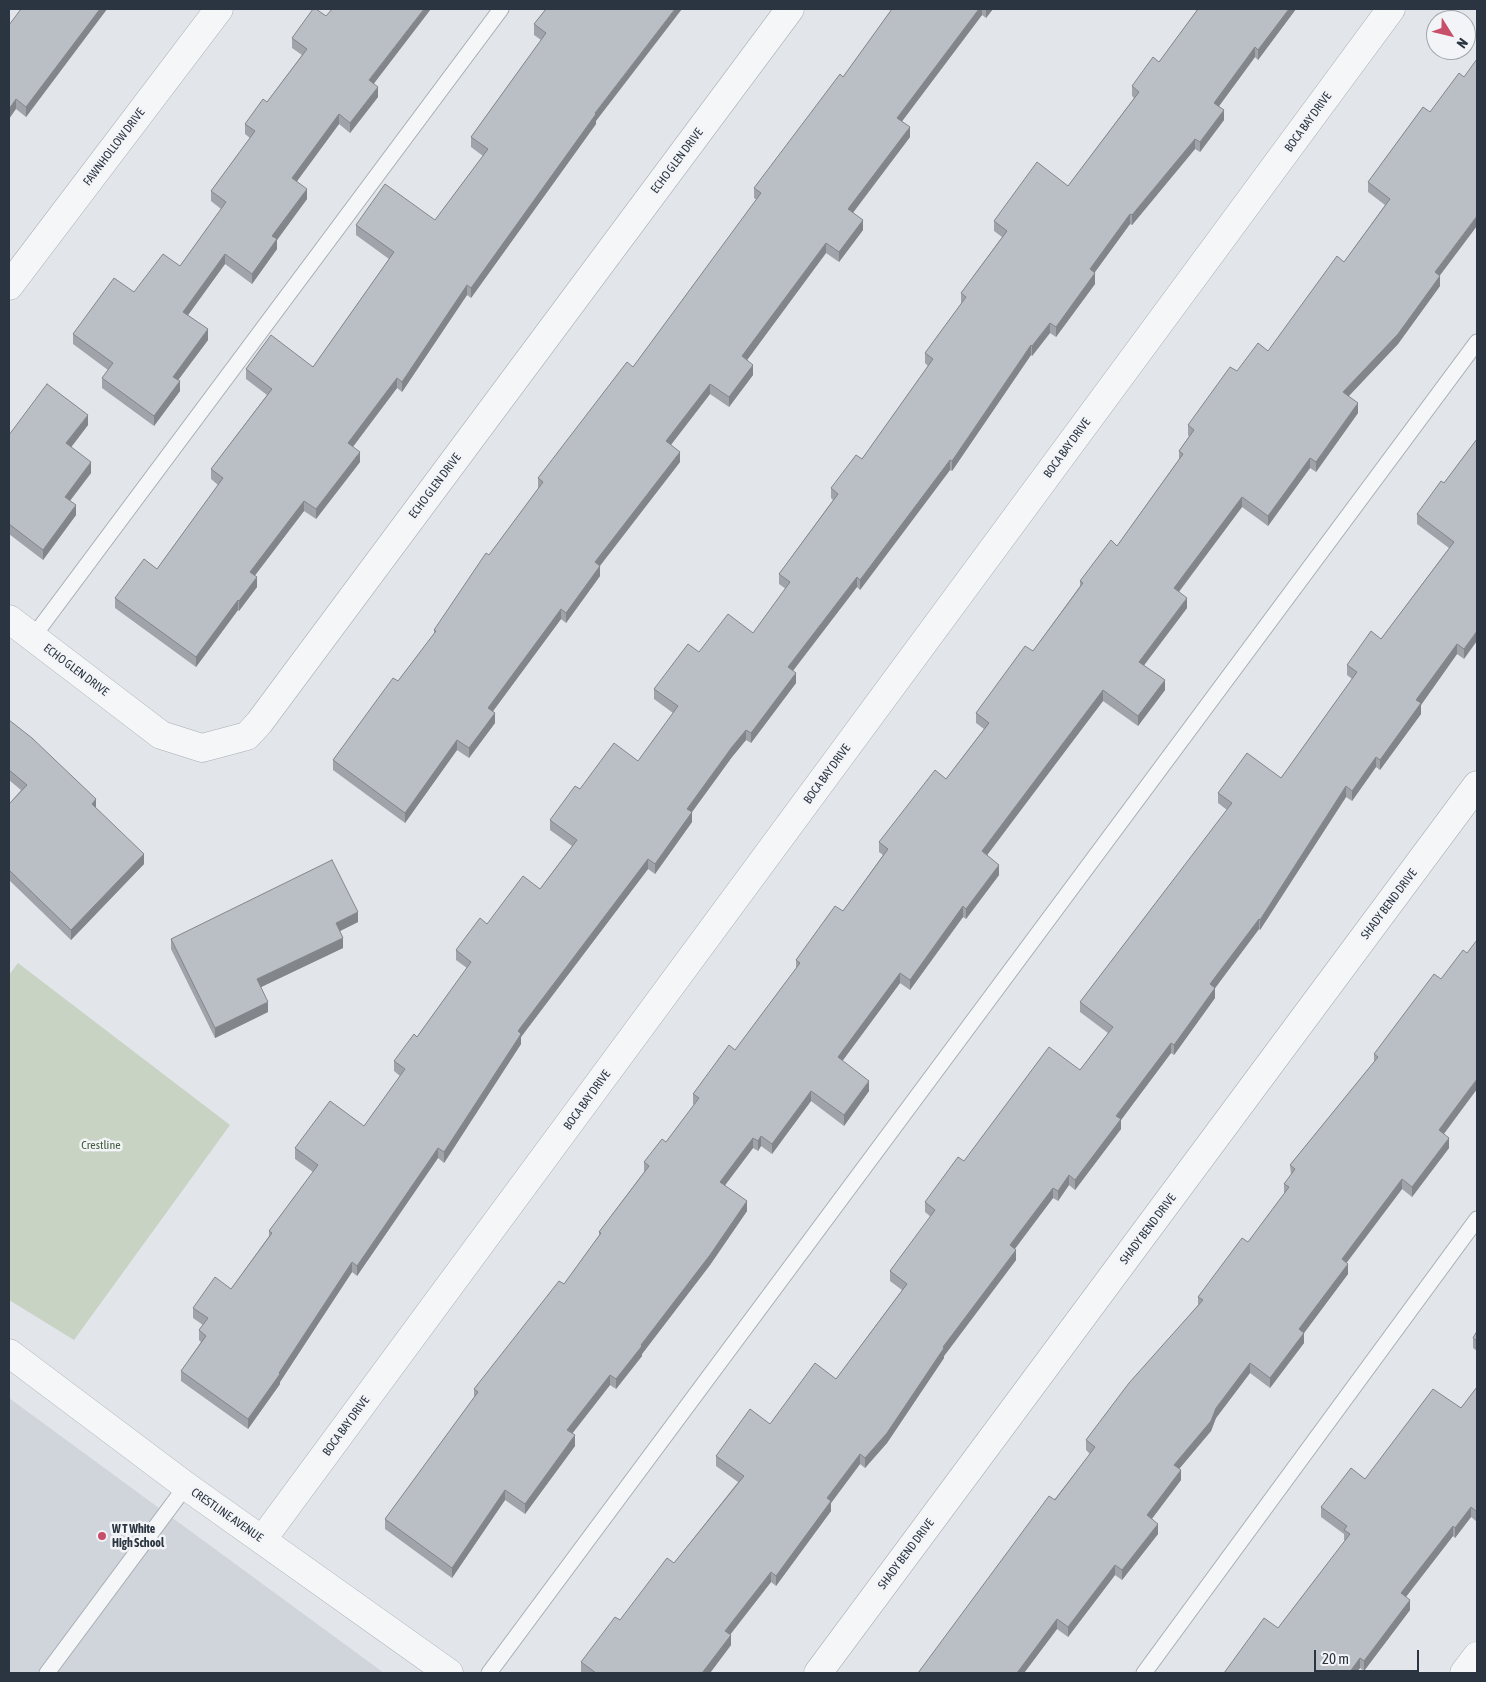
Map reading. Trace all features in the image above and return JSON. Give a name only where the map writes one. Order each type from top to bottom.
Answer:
[{"type":"street","name":"FAWNHOLLOW DRIVE","points":[[9,286],[219,9]]},
{"type":"street","name":"ECHO GLEN DRIVE","points":[[9,618],[161,735],[202,748],[248,736],[790,9]]},
{"type":"street","name":"BOCA BAY DRIVE","points":[[262,1540],[1392,9]]},
{"type":"street","name":"SHADY BEND DRIVE","points":[[818,1673],[1477,785]]},
{"type":"street","name":"CRESTLINE AVENUE","points":[[9,1352],[186,1486],[449,1673]]},
{"type":"lane","points":[[33,637],[501,9]]},
{"type":"lane","points":[[489,1673],[1477,342]]},
{"type":"lane","points":[[1144,1673],[1477,1219]]},
{"type":"lane","points":[[47,1673],[186,1486]]},
{"type":"shaded area","name":"W T White High School","points":[[9,1398],[384,1673],[9,1673]]},
{"type":"green space","name":"Crestline","points":[[18,963],[230,1125],[74,1340],[9,1300],[9,975]]},
{"type":"building","points":[[21,9],[100,9],[26,107],[16,99],[9,109],[9,25]]},
{"type":"building","points":[[313,9],[326,16],[332,9],[424,9],[369,80],[378,87],[350,123],[339,114],[292,178],[307,189],[272,236],[277,239],[252,274],[225,254],[183,312],[208,329],[173,377],[180,381],[154,416],[102,378],[113,363],[73,334],[114,278],[134,292],[163,254],[180,266],[226,202],[211,191],[255,131],[245,124],[263,99],[267,102],[307,49],[292,38]]},
{"type":"building","points":[[546,9],[675,9],[595,113],[471,288],[467,285],[402,382],[397,378],[348,443],[360,452],[316,509],[304,501],[250,572],[257,577],[196,657],[115,598],[144,559],[157,569],[223,478],[211,469],[272,389],[246,369],[271,335],[313,367],[394,252],[356,225],[385,184],[435,220],[488,149],[471,137],[546,33],[534,24]]},
{"type":"building","points":[[892,9],[979,9],[897,118],[910,127],[848,209],[863,220],[839,252],[826,243],[742,356],[753,365],[729,397],[710,384],[666,441],[680,452],[595,562],[600,566],[566,613],[561,609],[488,708],[495,713],[469,748],[457,740],[405,813],[333,760],[393,678],[398,681],[436,631],[434,630],[486,553],[489,555],[543,482],[538,478],[627,362],[633,367],[761,193],[754,188],[840,74],[843,77]]},
{"type":"building","points":[[1198,9],[1289,9],[1258,50],[1255,47],[1214,103],[1224,110],[1200,142],[1195,139],[1132,215],[1130,214],[1090,269],[1095,273],[1056,327],[1050,323],[1031,345],[952,461],[950,460],[860,580],[857,577],[788,667],[796,673],[751,733],[746,730],[732,747],[687,809],[692,812],[655,864],[648,859],[518,1031],[521,1034],[444,1152],[438,1148],[357,1266],[352,1262],[280,1374],[248,1419],[181,1371],[206,1336],[199,1330],[208,1318],[193,1308],[215,1277],[231,1289],[272,1233],[269,1231],[318,1165],[295,1148],[330,1101],[364,1126],[405,1069],[394,1061],[414,1034],[417,1037],[471,962],[456,950],[480,918],[487,924],[523,876],[540,889],[577,840],[550,820],[575,786],[580,789],[614,743],[638,761],[678,706],[654,689],[688,644],[699,652],[728,614],[753,633],[790,582],[779,574],[838,494],[831,488],[856,455],[862,459],[933,359],[925,353],[966,297],[961,293],[1007,231],[994,221],[1037,162],[1068,186],[1139,92],[1132,86],[1153,57],[1159,62]]},
{"type":"building","points":[[1477,59],[1477,216],[1435,272],[1440,276],[1398,334],[1343,392],[1358,403],[1316,462],[1310,458],[1268,516],[1242,497],[1174,588],[1187,598],[1139,662],[1165,680],[1138,716],[1103,690],[982,851],[999,865],[966,909],[963,906],[910,980],[900,973],[838,1057],[869,1081],[844,1115],[811,1091],[772,1144],[761,1136],[758,1141],[753,1138],[720,1182],[747,1201],[710,1255],[616,1379],[610,1375],[567,1430],[575,1435],[525,1504],[505,1490],[452,1568],[385,1519],[478,1392],[474,1389],[559,1281],[564,1284],[601,1233],[599,1232],[649,1166],[644,1162],[662,1139],[666,1142],[699,1098],[693,1094],[729,1045],[735,1050],[800,963],[796,960],[835,906],[843,911],[888,849],[879,842],[935,770],[946,779],[989,723],[976,713],[1025,646],[1033,651],[1083,583],[1080,581],[1111,540],[1117,546],[1183,454],[1179,451],[1194,430],[1188,425],[1230,367],[1237,371],[1258,343],[1268,351],[1337,256],[1344,262],[1390,199],[1368,182],[1423,107],[1430,112],[1459,73],[1464,77]]},
{"type":"building","points":[[47,384],[88,415],[66,443],[91,462],[65,497],[76,505],[43,550],[9,524],[9,435]]},
{"type":"building","points":[[1477,439],[1477,631],[1464,649],[1457,644],[1416,700],[1421,703],[1380,760],[1376,757],[1352,791],[1346,786],[1260,920],[1210,984],[1215,988],[1174,1045],[1171,1043],[1116,1116],[1121,1119],[1075,1180],[1069,1175],[1058,1191],[1053,1188],[1010,1245],[1016,1250],[943,1347],[887,1433],[865,1458],[860,1454],[827,1498],[831,1501],[776,1576],[771,1572],[725,1631],[731,1635],[702,1673],[596,1673],[581,1662],[615,1617],[620,1620],[667,1558],[674,1563],[744,1476],[716,1456],[750,1409],[770,1424],[815,1363],[836,1379],[907,1284],[890,1271],[935,1210],[925,1202],[958,1157],[964,1161],[1049,1047],[1080,1070],[1113,1027],[1080,1002],[1232,803],[1218,793],[1247,753],[1281,778],[1357,672],[1347,665],[1371,631],[1381,639],[1454,542],[1417,514],[1441,481],[1444,483]]},
{"type":"building","points":[[9,720],[32,738],[96,799],[92,804],[144,854],[71,930],[9,870],[9,804],[27,785],[9,770]]},
{"type":"building","points":[[332,860],[358,912],[336,923],[343,938],[257,979],[268,1002],[215,1028],[171,939]]},
{"type":"building","points":[[1477,940],[1477,1079],[1439,1130],[1449,1138],[1412,1187],[1402,1179],[1342,1259],[1348,1264],[1299,1329],[1304,1333],[1270,1378],[1250,1363],[1216,1408],[1211,1421],[1174,1465],[1181,1470],[1147,1515],[1158,1524],[1122,1570],[1115,1565],[1068,1627],[1057,1619],[1017,1673],[918,1673],[1049,1496],[1055,1500],[1095,1447],[1086,1440],[1129,1383],[1203,1300],[1198,1297],[1242,1238],[1248,1242],[1289,1187],[1284,1184],[1295,1169],[1290,1165],[1378,1057],[1374,1054],[1434,974],[1441,979],[1463,950],[1467,953]]},
{"type":"building","points":[[1477,1331],[1477,1341],[1473,1338]]},
{"type":"building","points":[[1477,1387],[1477,1510],[1471,1507],[1455,1528],[1453,1526],[1401,1593],[1410,1600],[1364,1661],[1360,1658],[1349,1673],[1224,1673],[1264,1618],[1278,1628],[1350,1534],[1344,1530],[1347,1526],[1321,1507],[1351,1468],[1365,1479],[1433,1389],[1461,1408]]},
{"type":"place","name":"W T White High School","points":[[102,1536]]}]
